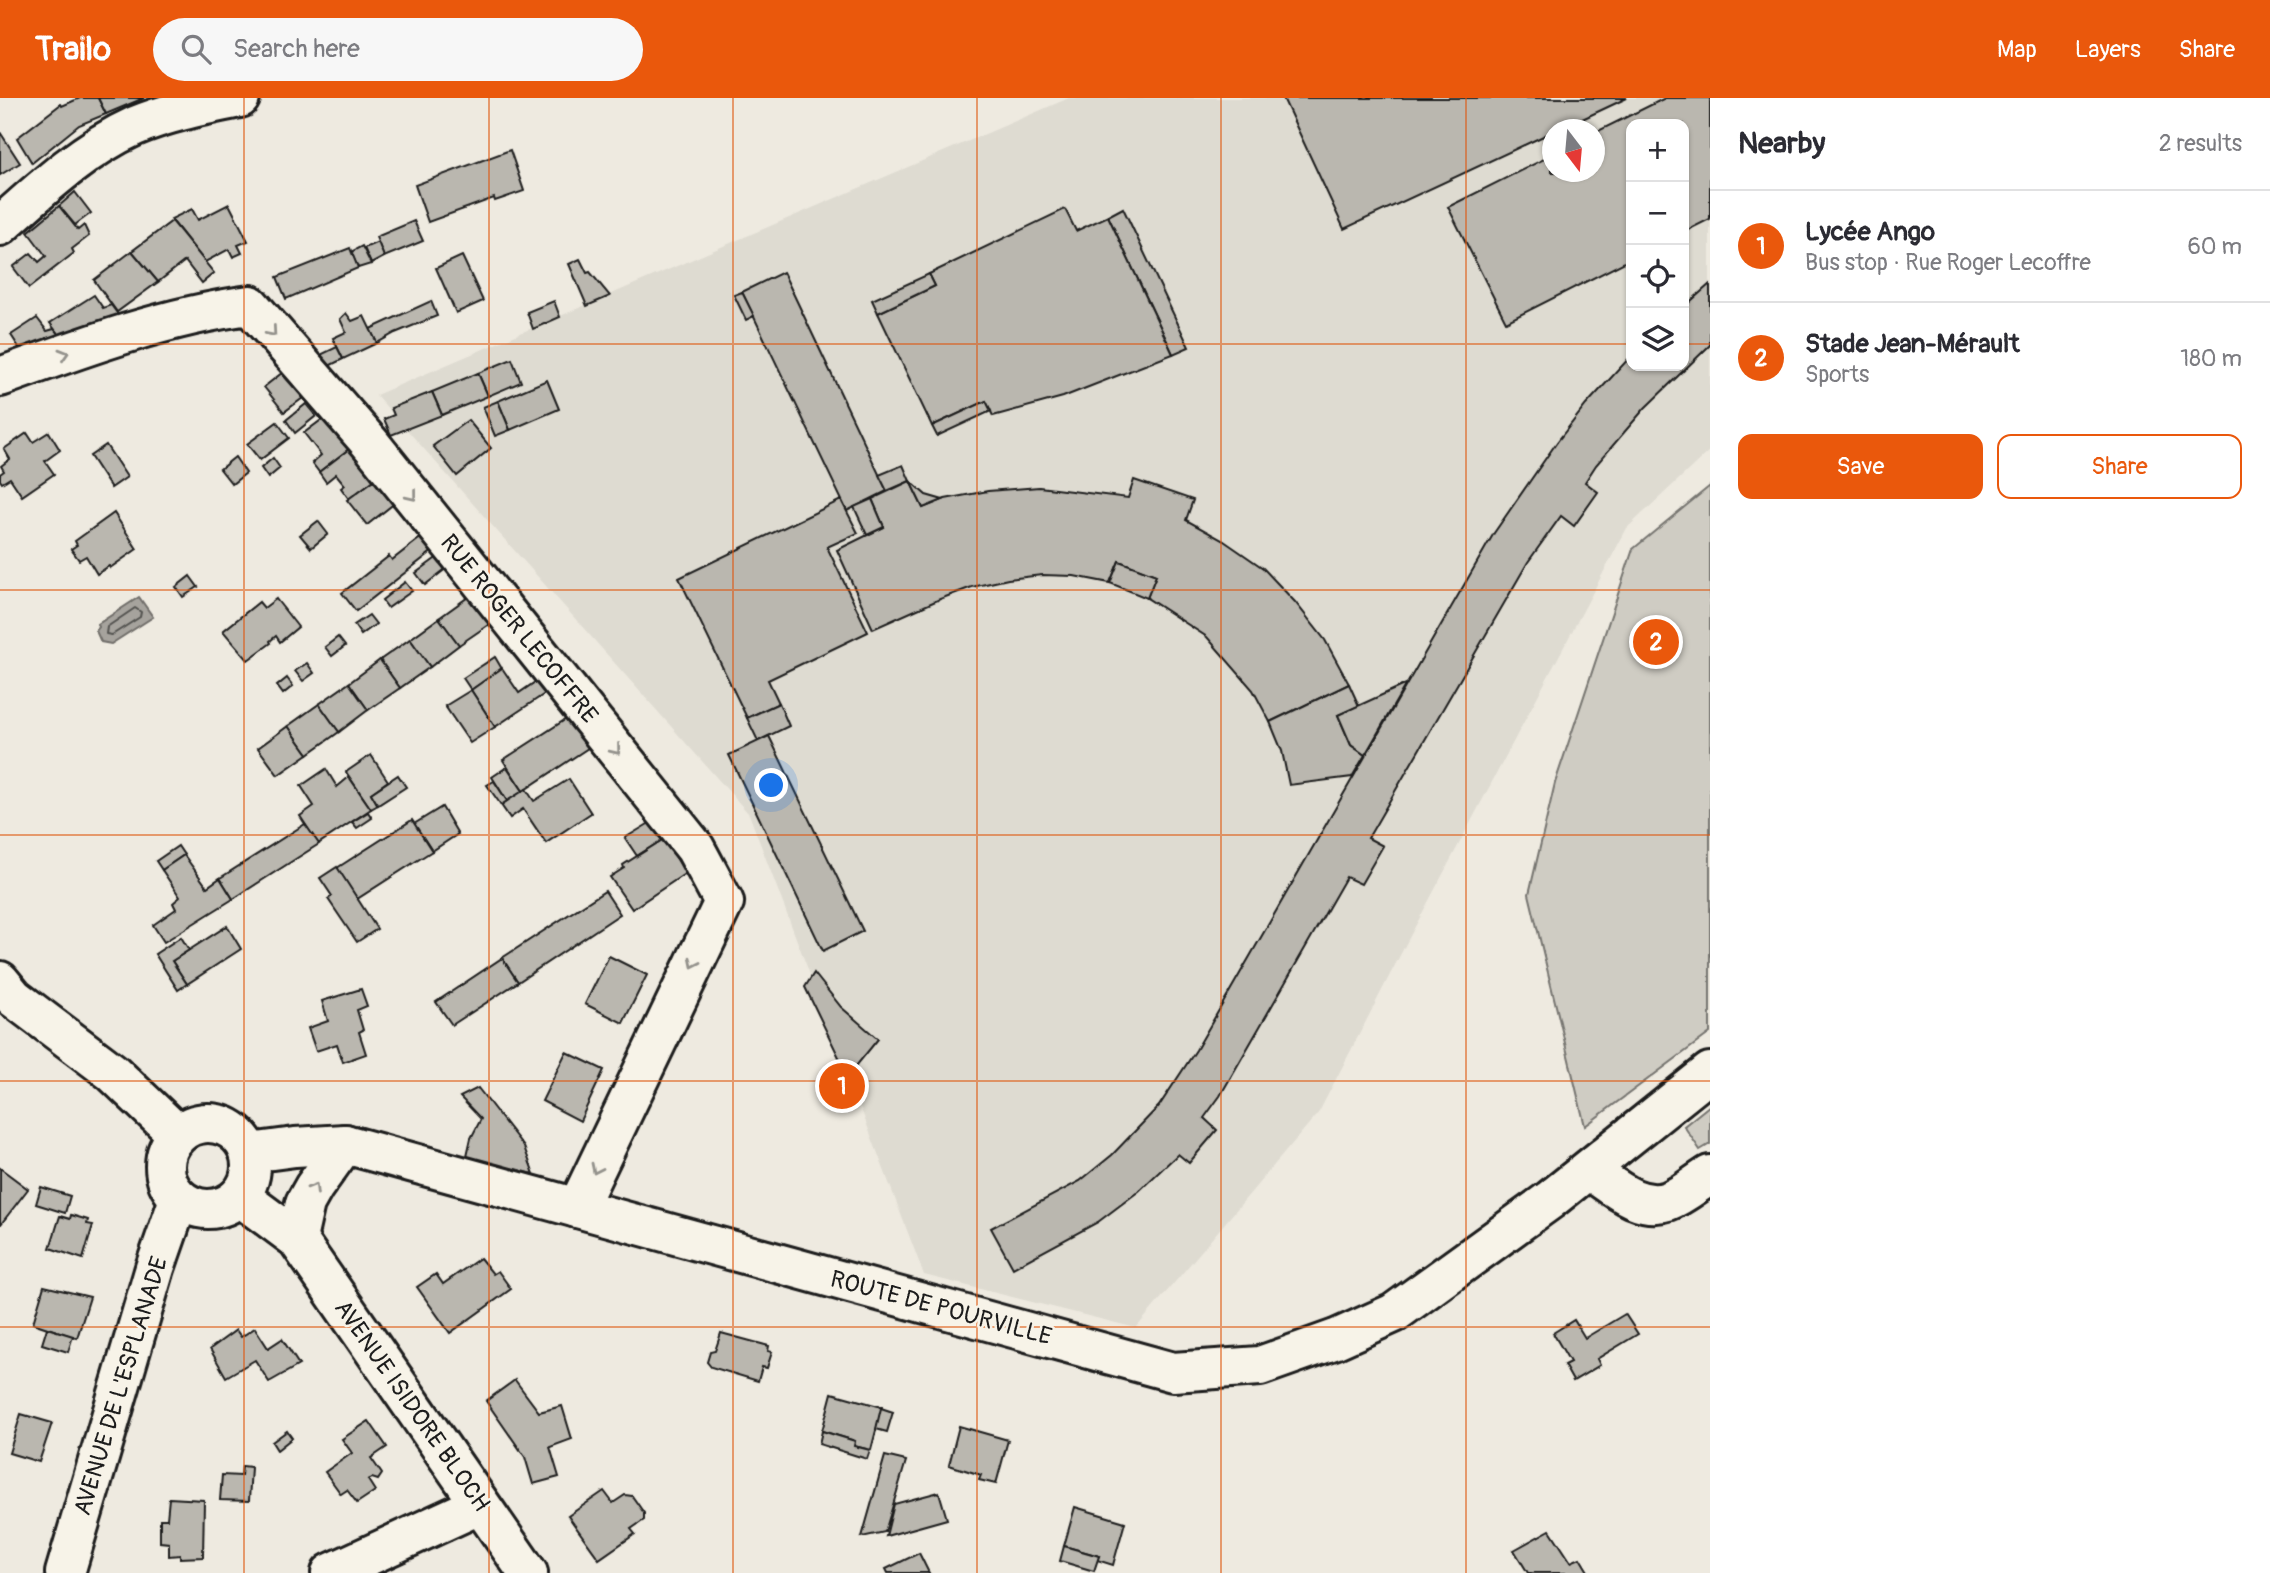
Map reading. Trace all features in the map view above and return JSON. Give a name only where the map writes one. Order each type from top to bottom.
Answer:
[{"type":"street","points":[[0,226],[44,187],[89,153],[136,126],[200,106],[240,98]]},
{"type":"street","name":"RUE ROGER LECOFFRE","points":[[0,377],[54,357],[205,311],[250,305],[369,443],[695,848],[724,902],[577,1208]]},
{"type":"street","points":[[5,998],[112,1072],[177,1134]]},
{"type":"street","name":"ROUTE DE POURVILLE","points":[[250,1153],[345,1144],[1173,1372],[1260,1366],[1336,1339],[1394,1313],[1589,1170],[1710,1073]]},
{"type":"street","points":[[197,1124],[219,1124],[233,1130],[250,1153],[248,1183],[229,1204],[203,1210],[190,1206],[179,1199],[167,1181],[164,1160],[169,1146],[177,1134],[197,1124]]},
{"type":"street","points":[[297,1239],[305,1203],[345,1144]]},
{"type":"street","points":[[1589,1170],[1634,1199],[1652,1204],[1669,1201],[1710,1175]]},
{"type":"street","name":"AVENUE ISIDORE BLOCH","points":[[239,1196],[297,1239],[528,1573]]},
{"type":"street","name":"AVENUE DE L'ESPLANADE","points":[[65,1573],[155,1268],[179,1199]]},
{"type":"street","points":[[331,1573],[479,1504]]},
{"type":"shaded area","points":[[1069,98],[1710,98],[1710,450],[1627,528],[1319,1112],[1136,1328],[924,1275],[749,814],[376,395]]},
{"type":"shaded area","points":[[1710,486],[1710,1033],[1585,1126],[1529,894],[1555,783],[1633,549]]},
{"type":"shaded area","points":[[1710,1105],[1710,1144],[1700,1150],[1684,1126]]},
{"type":"water","points":[[139,597],[153,617],[111,644],[101,642],[96,631],[98,624]]},
{"type":"building","points":[[80,98],[98,98],[106,114],[79,125],[32,163],[17,138],[61,104],[62,106]]},
{"type":"building","points":[[98,98],[144,98],[106,114]]},
{"type":"building","points":[[1283,98],[1627,98],[1582,119],[1542,119],[1542,137],[1344,229]]},
{"type":"building","points":[[1665,98],[1710,98],[1710,219],[1689,230],[1689,119],[1626,119],[1626,262],[1506,322],[1448,207],[1542,160],[1542,182],[1605,182],[1605,128]]},
{"type":"building","points":[[0,132],[20,163],[0,175]]},
{"type":"building","points":[[510,150],[524,191],[495,201],[494,198],[428,222],[415,185]]},
{"type":"building","points":[[75,192],[91,213],[75,225],[59,206]]},
{"type":"building","points":[[229,204],[248,241],[238,245],[242,253],[233,257],[229,249],[205,262],[171,219],[192,209],[198,220]]},
{"type":"building","points":[[59,206],[78,230],[84,225],[89,236],[72,249],[74,253],[29,288],[13,267],[31,253],[39,262],[46,256],[28,232]]},
{"type":"building","points":[[1123,208],[1189,347],[1173,354],[1108,216]]},
{"type":"building","points":[[1065,209],[1076,231],[1108,216],[1173,354],[1063,397],[993,416],[986,401],[932,426],[878,313],[935,286],[929,274]]},
{"type":"building","points":[[172,221],[214,273],[202,283],[185,261],[158,282],[132,251]]},
{"type":"building","points":[[414,221],[423,241],[384,257],[376,237]]},
{"type":"building","points":[[378,242],[384,257],[371,264],[364,248]]},
{"type":"building","points":[[362,246],[371,264],[358,268],[351,252]]},
{"type":"building","points":[[350,248],[358,268],[286,299],[277,277]]},
{"type":"building","points":[[132,251],[158,282],[117,312],[94,280]]},
{"type":"building","points":[[462,256],[483,301],[456,313],[436,268]]},
{"type":"building","points":[[580,259],[587,273],[590,272],[610,296],[587,306],[569,264]]},
{"type":"building","points":[[783,272],[887,491],[847,511],[742,292]]},
{"type":"building","points":[[929,274],[935,286],[878,313],[872,300]]},
{"type":"building","points":[[1710,284],[1710,345],[1689,365],[1689,308],[1689,303]]},
{"type":"building","points":[[742,292],[754,316],[746,320],[734,295]]},
{"type":"building","points":[[94,295],[103,308],[111,305],[122,320],[62,339],[50,323]]},
{"type":"building","points":[[431,301],[437,316],[377,343],[370,329]]},
{"type":"building","points":[[554,301],[560,317],[533,329],[527,312]]},
{"type":"building","points":[[346,313],[352,321],[364,316],[377,343],[343,359],[333,338],[346,332],[340,319]]},
{"type":"building","points":[[37,318],[47,331],[54,329],[62,339],[22,352],[11,335]]},
{"type":"building","points":[[337,347],[343,359],[323,369],[314,358]]},
{"type":"building","points":[[512,359],[521,382],[488,396],[478,373]]},
{"type":"building","points":[[1626,361],[1626,371],[1683,371],[1645,408],[1596,465],[1585,482],[1598,492],[1574,526],[1561,516],[1528,562],[1368,838],[1383,846],[1361,884],[1346,877],[1220,1096],[1204,1118],[1217,1130],[1189,1163],[1178,1154],[1139,1191],[1098,1222],[1013,1268],[991,1228],[1080,1181],[1112,1155],[1159,1106],[1196,1050],[1494,533],[1586,405]]},
{"type":"building","points":[[292,365],[307,395],[284,412],[264,387]]},
{"type":"building","points":[[478,373],[488,396],[442,415],[432,392]]},
{"type":"building","points":[[547,380],[559,409],[510,430],[498,401]]},
{"type":"building","points":[[432,392],[442,415],[391,435],[384,419],[394,415],[391,408]]},
{"type":"building","points":[[498,401],[510,430],[495,436],[483,407]]},
{"type":"building","points":[[986,401],[991,411],[937,436],[932,426]]},
{"type":"building","points":[[306,404],[316,416],[295,433],[286,420]]},
{"type":"building","points":[[328,415],[353,446],[319,472],[312,463],[321,455],[304,433]]},
{"type":"building","points":[[468,420],[491,448],[457,476],[433,446]]},
{"type":"building","points":[[277,422],[289,438],[260,460],[247,444]]},
{"type":"building","points":[[49,432],[60,450],[45,461],[54,474],[22,496],[10,478],[2,483],[0,480],[0,474],[4,471],[1,466],[10,459],[4,449],[27,433],[33,442]]},
{"type":"building","points":[[106,445],[127,477],[111,488],[90,456]]},
{"type":"building","points":[[353,446],[377,478],[349,499],[341,488],[345,485],[336,474],[326,482],[319,472]]},
{"type":"building","points":[[235,457],[246,473],[232,484],[220,469]]},
{"type":"building","points":[[273,458],[280,468],[268,478],[261,468]]},
{"type":"building","points":[[903,465],[910,481],[887,491],[879,475]]},
{"type":"building","points":[[377,478],[396,502],[367,525],[347,500]]},
{"type":"building","points":[[1134,480],[1193,500],[1186,520],[1224,541],[1263,568],[1325,640],[1349,684],[1270,722],[1253,690],[1207,637],[1147,598],[1156,575],[1119,561],[1110,583],[1074,576],[1042,575],[1008,579],[972,587],[873,629],[837,550],[884,527],[872,499],[910,481],[923,508],[945,499],[988,491],[1039,487],[1128,498]]},
{"type":"building","points":[[910,481],[926,495],[943,500],[923,508]]},
{"type":"building","points":[[872,499],[884,527],[867,535],[854,507]]},
{"type":"building","points":[[841,500],[858,533],[827,547],[868,632],[768,680],[779,703],[747,718],[679,578]]},
{"type":"building","points":[[114,513],[137,549],[97,574],[86,556],[79,560],[71,549],[77,545],[75,541]]},
{"type":"building","points":[[318,521],[328,534],[311,548],[300,535]]},
{"type":"building","points":[[423,536],[434,550],[356,611],[342,593],[389,556],[392,560]]},
{"type":"building","points":[[439,556],[448,567],[425,585],[416,573]]},
{"type":"building","points":[[1119,561],[1156,575],[1147,598],[1110,583]]},
{"type":"building","points":[[190,576],[198,587],[183,597],[176,587]]},
{"type":"building","points":[[405,582],[412,591],[388,608],[382,600]]},
{"type":"building","points":[[471,595],[491,623],[459,645],[439,618]]},
{"type":"building","points":[[276,599],[298,627],[280,642],[276,636],[248,660],[223,631],[259,602],[264,608]]},
{"type":"building","points":[[369,615],[376,624],[361,635],[354,625]]},
{"type":"building","points":[[439,618],[459,645],[430,667],[410,639]]},
{"type":"building","points":[[338,637],[345,646],[332,656],[325,647]]},
{"type":"building","points":[[410,639],[430,667],[400,688],[380,660]]},
{"type":"building","points":[[495,657],[502,669],[471,690],[463,678]]},
{"type":"building","points":[[380,660],[400,688],[368,710],[349,683]]},
{"type":"building","points":[[307,663],[314,673],[303,681],[295,671]]},
{"type":"building","points":[[502,668],[519,693],[541,678],[549,691],[495,727],[471,690]]},
{"type":"building","points":[[287,678],[293,686],[283,694],[277,686]]},
{"type":"building","points":[[349,683],[368,710],[339,732],[319,704]]},
{"type":"building","points":[[1349,684],[1359,706],[1338,715],[1351,745],[1365,755],[1352,777],[1289,785],[1282,751],[1270,722]]},
{"type":"building","points":[[1406,684],[1365,755],[1351,745],[1338,715]]},
{"type":"building","points":[[471,690],[495,727],[470,743],[445,706]]},
{"type":"building","points":[[779,703],[789,726],[758,741],[747,718]]},
{"type":"building","points":[[319,704],[339,732],[308,754],[288,726]]},
{"type":"building","points":[[571,716],[591,746],[523,791],[503,760]]},
{"type":"building","points":[[288,726],[308,754],[278,775],[258,748]]},
{"type":"building","points":[[769,736],[863,931],[823,951],[729,755]]},
{"type":"building","points":[[371,755],[388,781],[371,793],[378,805],[371,809],[346,772]]},
{"type":"building","points":[[507,767],[523,791],[507,801],[492,777]]},
{"type":"building","points":[[326,769],[337,787],[349,777],[371,809],[318,844],[300,816],[314,806],[301,786]]},
{"type":"building","points":[[398,775],[406,787],[378,805],[371,793]]},
{"type":"building","points":[[569,779],[591,813],[546,843],[523,809],[510,818],[501,805],[526,789],[534,801]]},
{"type":"building","points":[[494,781],[507,801],[501,805],[487,785]]},
{"type":"building","points":[[442,807],[458,834],[432,851],[414,824]]},
{"type":"building","points":[[368,812],[372,818],[357,828],[352,822]]},
{"type":"building","points":[[412,820],[432,851],[357,899],[337,868]]},
{"type":"building","points":[[653,821],[664,839],[637,856],[625,838]]},
{"type":"building","points":[[305,824],[319,844],[233,899],[220,878]]},
{"type":"building","points":[[664,839],[686,873],[632,909],[610,877],[624,868],[623,865]]},
{"type":"building","points":[[178,846],[184,855],[162,870],[156,861]]},
{"type":"building","points":[[184,855],[207,887],[220,878],[233,899],[164,942],[153,925],[176,909],[173,903],[180,897],[162,870]]},
{"type":"building","points":[[337,867],[377,929],[357,942],[328,899],[332,896],[320,878]]},
{"type":"building","points":[[605,891],[620,914],[518,982],[502,958]]},
{"type":"building","points":[[227,926],[241,949],[187,984],[172,961]]},
{"type":"building","points":[[181,937],[189,950],[172,961],[187,984],[178,990],[155,954]]},
{"type":"building","points":[[609,956],[647,975],[623,1023],[585,1004]]},
{"type":"building","points":[[502,958],[518,982],[452,1025],[436,1002]]},
{"type":"building","points":[[814,973],[841,1007],[878,1039],[848,1076],[805,987]]},
{"type":"building","points":[[361,989],[367,1006],[357,1010],[363,1030],[359,1032],[366,1054],[343,1062],[337,1044],[316,1051],[308,1028],[328,1021],[322,1001]]},
{"type":"building","points":[[566,1052],[604,1070],[580,1121],[542,1101]]},
{"type":"building","points":[[478,1088],[524,1147],[534,1174],[466,1160],[471,1138],[481,1119],[460,1097]]},
{"type":"building","points":[[0,1168],[28,1189],[1,1224],[0,1224]]},
{"type":"building","points":[[41,1187],[70,1196],[65,1213],[36,1204]]},
{"type":"building","points":[[71,1215],[88,1220],[87,1224],[93,1225],[83,1259],[50,1248],[60,1216],[70,1219]]},
{"type":"building","points":[[480,1258],[493,1274],[498,1271],[511,1289],[450,1333],[417,1287],[436,1274],[443,1284]]},
{"type":"building","points":[[44,1286],[90,1297],[77,1338],[33,1323]]},
{"type":"building","points":[[1625,1314],[1638,1334],[1597,1359],[1600,1365],[1573,1381],[1564,1365],[1570,1362],[1553,1333],[1574,1320],[1585,1338]]},
{"type":"building","points":[[47,1328],[73,1336],[68,1352],[42,1344]]},
{"type":"building","points":[[255,1328],[268,1348],[282,1339],[299,1365],[269,1382],[255,1360],[226,1377],[210,1349],[236,1330],[241,1337]]},
{"type":"building","points":[[721,1333],[769,1346],[768,1351],[772,1352],[767,1368],[762,1367],[758,1381],[711,1367],[707,1362],[710,1352],[715,1351]]},
{"type":"building","points":[[515,1380],[539,1412],[562,1406],[572,1439],[550,1447],[559,1477],[533,1484],[525,1457],[486,1401]]},
{"type":"building","points":[[832,1393],[882,1407],[871,1450],[854,1446],[855,1441],[822,1431]]},
{"type":"building","points":[[881,1408],[893,1412],[887,1432],[876,1429]]},
{"type":"building","points":[[21,1414],[52,1423],[39,1462],[9,1453]]},
{"type":"building","points":[[369,1421],[387,1447],[371,1458],[382,1474],[378,1480],[368,1480],[375,1491],[357,1503],[347,1490],[341,1494],[325,1472],[352,1453],[342,1439]]},
{"type":"building","points":[[959,1426],[1008,1440],[996,1484],[979,1480],[981,1475],[949,1465]]},
{"type":"building","points":[[287,1431],[292,1438],[277,1450],[272,1442]]},
{"type":"building","points":[[822,1431],[855,1441],[854,1446],[870,1450],[867,1459],[819,1444]]},
{"type":"building","points":[[885,1456],[906,1461],[885,1532],[862,1537]]},
{"type":"building","points":[[242,1466],[251,1467],[249,1501],[220,1500],[222,1475],[241,1476]]},
{"type":"building","points":[[604,1491],[613,1503],[625,1495],[632,1496],[644,1513],[644,1520],[631,1529],[635,1534],[599,1559],[568,1516]]},
{"type":"building","points":[[939,1492],[947,1519],[886,1536],[894,1504]]},
{"type":"building","points":[[169,1498],[204,1500],[203,1557],[169,1556],[169,1543],[160,1542],[160,1519],[167,1519]]},
{"type":"building","points":[[1075,1507],[1125,1522],[1113,1565],[1097,1560],[1099,1556],[1064,1546]]},
{"type":"building","points":[[1550,1530],[1571,1562],[1580,1558],[1589,1573],[1528,1573],[1514,1550]]},
{"type":"building","points":[[1064,1546],[1099,1556],[1094,1571],[1060,1561]]},
{"type":"building","points":[[919,1553],[929,1573],[888,1573],[886,1569]]},
{"type":"place","name":"Stade Jean-Mérault","points":[[1656,642]]},
{"type":"place","name":"Lycée Ango","points":[[842,1086]]}]
